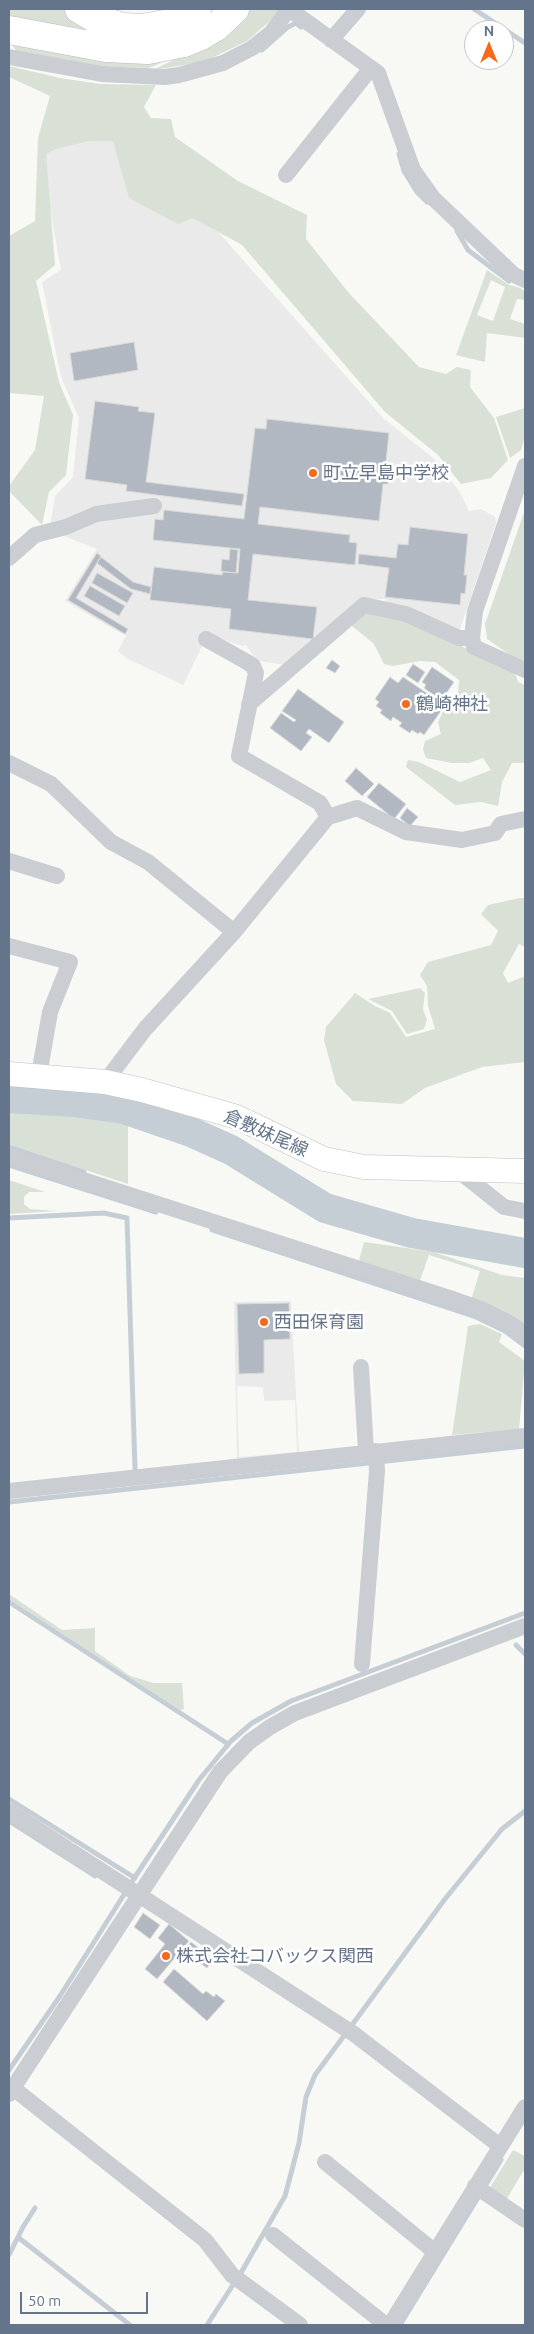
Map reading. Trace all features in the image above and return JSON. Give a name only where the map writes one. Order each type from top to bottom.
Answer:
[{"type":"highway","points":[[79,9],[94,18],[109,23],[124,27],[142,28],[176,22],[198,9]]},
{"type":"highway","points":[[9,30],[106,48],[148,50],[184,43],[201,36],[216,27],[234,9]]},
{"type":"main road","name":"倉敷妹尾線","points":[[9,1074],[105,1082],[237,1118],[324,1159],[364,1167],[525,1171]]},
{"type":"street","points":[[9,57],[102,74],[179,76],[223,63],[252,48],[271,33],[289,9],[378,73],[413,170],[440,204],[514,275],[525,280]]},
{"type":"street","points":[[331,40],[358,9]]},
{"type":"street","points":[[286,175],[371,68]]},
{"type":"street","points":[[525,466],[475,611],[472,638],[474,647],[525,670]]},
{"type":"street","points":[[9,558],[35,535],[66,527],[96,514],[154,506]]},
{"type":"street","points":[[249,704],[364,606],[406,614],[459,638],[472,638]]},
{"type":"street","points":[[206,639],[253,666],[256,673],[239,756],[320,803],[328,817]]},
{"type":"street","points":[[9,764],[51,784],[111,842],[148,862],[234,932]]},
{"type":"street","points":[[105,1082],[145,1029],[234,932],[328,817],[357,808],[406,832],[462,840],[495,833],[501,824],[525,819]]},
{"type":"street","points":[[9,861],[57,876]]},
{"type":"street","points":[[9,946],[70,962],[50,1012],[39,1075]]},
{"type":"street","points":[[9,1156],[450,1298],[511,1324],[525,1334]]},
{"type":"street","points":[[455,1168],[504,1207],[525,1211]]},
{"type":"street","points":[[361,1367],[371,1452],[378,1471],[362,1664]]},
{"type":"street","points":[[9,1491],[525,1436]]},
{"type":"street","points":[[300,2325],[237,2278],[205,2240],[11,2091],[138,1893],[220,1772],[250,1742],[270,1727],[295,1713],[525,1626]]},
{"type":"street","points":[[9,1811],[349,2031],[500,2146]]},
{"type":"street","points":[[390,2325],[525,2108]]},
{"type":"street","points":[[325,2162],[435,2252]]},
{"type":"street","points":[[475,2186],[525,2220]]},
{"type":"street","points":[[273,2235],[386,2325]]},
{"type":"shaded area","points":[[9,9],[66,9],[131,43],[9,19]]},
{"type":"shaded area","points":[[247,9],[281,9],[278,14],[247,41],[203,62],[153,70],[206,44]]},
{"type":"shaded area","points":[[9,40],[184,53],[149,68],[96,66],[18,54]]},
{"type":"shaded area","points":[[9,66],[60,78],[100,84],[156,85],[144,107],[151,118],[171,119],[175,137],[238,181],[307,215],[306,239],[348,292],[419,367],[446,374],[457,367],[471,370],[470,387],[494,418],[508,460],[491,478],[461,484],[438,455],[385,412],[242,245],[193,218],[178,224],[129,198],[113,141],[90,141],[58,148],[46,154],[55,265],[36,281],[59,382],[73,415],[66,475],[49,492],[42,525],[9,491],[9,486],[35,450],[44,396],[9,393],[9,236],[35,221],[38,138],[50,96],[9,77]]},
{"type":"shaded area","points":[[104,132],[191,205],[220,234],[383,418],[437,461],[461,494],[469,511],[481,509],[495,517],[496,523],[459,632],[386,604],[386,599],[362,599],[287,665],[257,661],[246,645],[242,646],[208,634],[183,685],[126,658],[118,651],[126,636],[65,601],[97,549],[61,535],[50,526],[55,496],[73,477],[79,418],[61,377],[42,282],[61,270],[39,148]]},
{"type":"shaded area","points":[[487,270],[509,285],[525,291],[525,300],[517,299],[510,319],[525,324],[525,338],[487,333],[485,362],[456,355]],"holes":[[[491,280],[505,287],[493,321],[477,315]]]},
{"type":"shaded area","points":[[525,408],[525,436],[521,450],[510,458],[496,417]]},
{"type":"shaded area","points":[[525,510],[525,662],[516,659],[487,639],[485,624]]},
{"type":"shaded area","points":[[364,611],[420,624],[465,648],[514,670],[518,682],[525,685],[525,763],[512,763],[502,782],[498,806],[481,802],[455,805],[406,767],[408,760],[419,762],[460,782],[491,770],[483,758],[469,763],[452,763],[426,758],[423,749],[425,741],[441,734],[438,722],[448,701],[458,695],[459,680],[435,662],[420,661],[393,666],[384,664],[374,644],[351,625]]},
{"type":"shaded area","points":[[525,898],[525,947],[519,944],[503,973],[508,983],[525,976],[525,1062],[482,1067],[425,1088],[402,1104],[353,1101],[336,1084],[324,1040],[326,1027],[355,993],[390,1013],[406,1037],[435,1029],[428,1006],[427,986],[420,975],[428,962],[491,945],[498,931],[481,914],[488,905]]},
{"type":"shaded area","points":[[420,988],[425,993],[423,1009],[427,1020],[424,1029],[407,1034],[392,1011],[368,999]]},
{"type":"shaded area","points":[[9,1112],[75,1115],[128,1124],[128,1184],[9,1145]]},
{"type":"shaded area","points":[[9,1180],[45,1192],[29,1192],[24,1197],[24,1204],[30,1209],[57,1211],[9,1214]]},
{"type":"shaded area","points":[[364,1242],[434,1252],[502,1275],[525,1278],[525,1329],[471,1300],[480,1271],[429,1255],[419,1283],[363,1264],[359,1260]]},
{"type":"shaded area","points":[[291,1301],[299,1453],[237,1459],[234,1302]],"holes":[[[237,1386],[263,1387],[264,1401],[295,1400],[297,1452],[239,1457]]]},
{"type":"shaded area","points":[[480,1324],[502,1334],[499,1342],[525,1361],[519,1429],[452,1435],[468,1326]]},
{"type":"shaded area","points":[[9,1594],[62,1630],[95,1628],[95,1651],[130,1676],[154,1683],[182,1683],[184,1709],[180,1710],[9,1599]]},
{"type":"shaded area","points":[[513,2150],[525,2156],[525,2168],[505,2202],[488,2191]]},
{"type":"building","points":[[134,342],[138,370],[74,381],[70,353]]},
{"type":"building","points":[[95,401],[139,407],[138,411],[155,413],[146,482],[244,494],[242,506],[126,491],[127,485],[85,479]]},
{"type":"building","points":[[267,419],[389,433],[385,470],[389,471],[388,484],[383,484],[379,521],[260,507],[258,524],[350,535],[349,542],[357,543],[355,565],[253,554],[248,600],[317,607],[313,639],[229,629],[231,609],[150,600],[154,567],[222,575],[223,572],[238,573],[240,549],[153,540],[155,519],[163,520],[164,510],[244,519],[255,428],[266,429]]},
{"type":"building","points":[[410,527],[468,534],[464,575],[467,575],[465,594],[461,593],[460,605],[385,597],[389,568],[358,564],[359,554],[396,558],[398,544],[408,545]]},
{"type":"building","points":[[230,549],[238,550],[236,573],[221,571],[222,559],[229,560]]},
{"type":"building","points":[[97,553],[101,556],[76,598],[128,629],[125,634],[68,600]]},
{"type":"building","points":[[101,557],[133,582],[151,587],[150,594],[131,589],[97,563]]},
{"type":"building","points":[[97,573],[133,593],[127,603],[92,583]]},
{"type":"building","points":[[90,586],[125,606],[119,616],[84,596]]},
{"type":"building","points":[[332,660],[340,666],[335,673],[326,668]]},
{"type":"building","points":[[413,664],[425,672],[418,683],[406,675]]},
{"type":"building","points":[[432,667],[454,682],[443,698],[438,694],[436,697],[424,688],[426,685],[422,682]]},
{"type":"building","name":"鶴崎神社","points":[[390,677],[398,683],[403,677],[437,700],[433,706],[441,711],[424,735],[412,730],[410,733],[399,726],[402,723],[393,717],[391,721],[380,713],[382,710],[376,706],[379,702],[375,699]]},
{"type":"building","points":[[298,689],[344,722],[329,743],[309,729],[306,733],[312,737],[301,751],[270,728],[281,713],[294,722],[296,720],[282,711]]},
{"type":"building","points":[[356,768],[374,784],[362,796],[345,781]]},
{"type":"building","points":[[379,783],[406,804],[394,819],[367,797]]},
{"type":"building","points":[[407,808],[418,817],[410,826],[400,818]]},
{"type":"building","name":"西田保育園","points":[[289,1303],[290,1339],[264,1340],[264,1373],[239,1374],[237,1304]]},
{"type":"building","points":[[143,1913],[160,1925],[150,1939],[134,1927]]},
{"type":"building","name":"株式会社コバックス関西","points":[[169,1924],[189,1941],[157,1979],[145,1969],[165,1944],[158,1938]]},
{"type":"building","points":[[191,1942],[214,1959],[207,1968],[184,1951]]},
{"type":"building","points":[[174,1969],[203,1994],[206,1991],[214,1997],[216,1994],[225,2001],[207,2021],[163,1982]]},
{"type":"waterway","points":[[474,9],[525,43]]},
{"type":"waterway","points":[[262,50],[288,27],[296,23],[301,27]]},
{"type":"waterway","points":[[399,154],[404,171],[417,192],[427,202]]},
{"type":"waterway","points":[[457,231],[468,250],[509,281]]},
{"type":"waterway","points":[[9,1098],[73,1102],[124,1109],[191,1132],[231,1150],[325,1208],[412,1233],[525,1253]]},
{"type":"waterway","points":[[9,1147],[84,1172]]},
{"type":"waterway","points":[[9,1165],[156,1212]]},
{"type":"waterway","points":[[9,1218],[104,1213],[127,1218],[135,1469]]},
{"type":"waterway","points":[[212,1230],[476,1317],[505,1331],[525,1346]]},
{"type":"waterway","points":[[9,1502],[525,1446]]},
{"type":"waterway","points":[[9,1602],[228,1744]]},
{"type":"waterway","points":[[133,1880],[199,1780],[231,1741],[252,1723],[291,1701],[525,1613]]},
{"type":"waterway","points":[[516,1645],[525,1654]]},
{"type":"waterway","points":[[9,1799],[135,1878]]},
{"type":"waterway","points":[[207,2325],[242,2271],[285,2196],[299,2143],[306,2097],[315,2075],[445,1899],[502,1829],[525,1811]]},
{"type":"waterway","points":[[9,1821],[95,1876]]},
{"type":"waterway","points":[[9,2070],[60,1996],[125,1893]]},
{"type":"waterway","points":[[400,2325],[501,2160]]},
{"type":"waterway","points":[[9,2255],[35,2208]]},
{"type":"waterway","points":[[19,2238],[130,2325]]},
{"type":"place","name":"町立早島中学校","points":[[313,473]]},
{"type":"place","name":"鶴崎神社","points":[[406,704]]},
{"type":"place","name":"西田保育園","points":[[264,1322]]},
{"type":"place","name":"株式会社コバックス関西","points":[[166,1956]]}]
